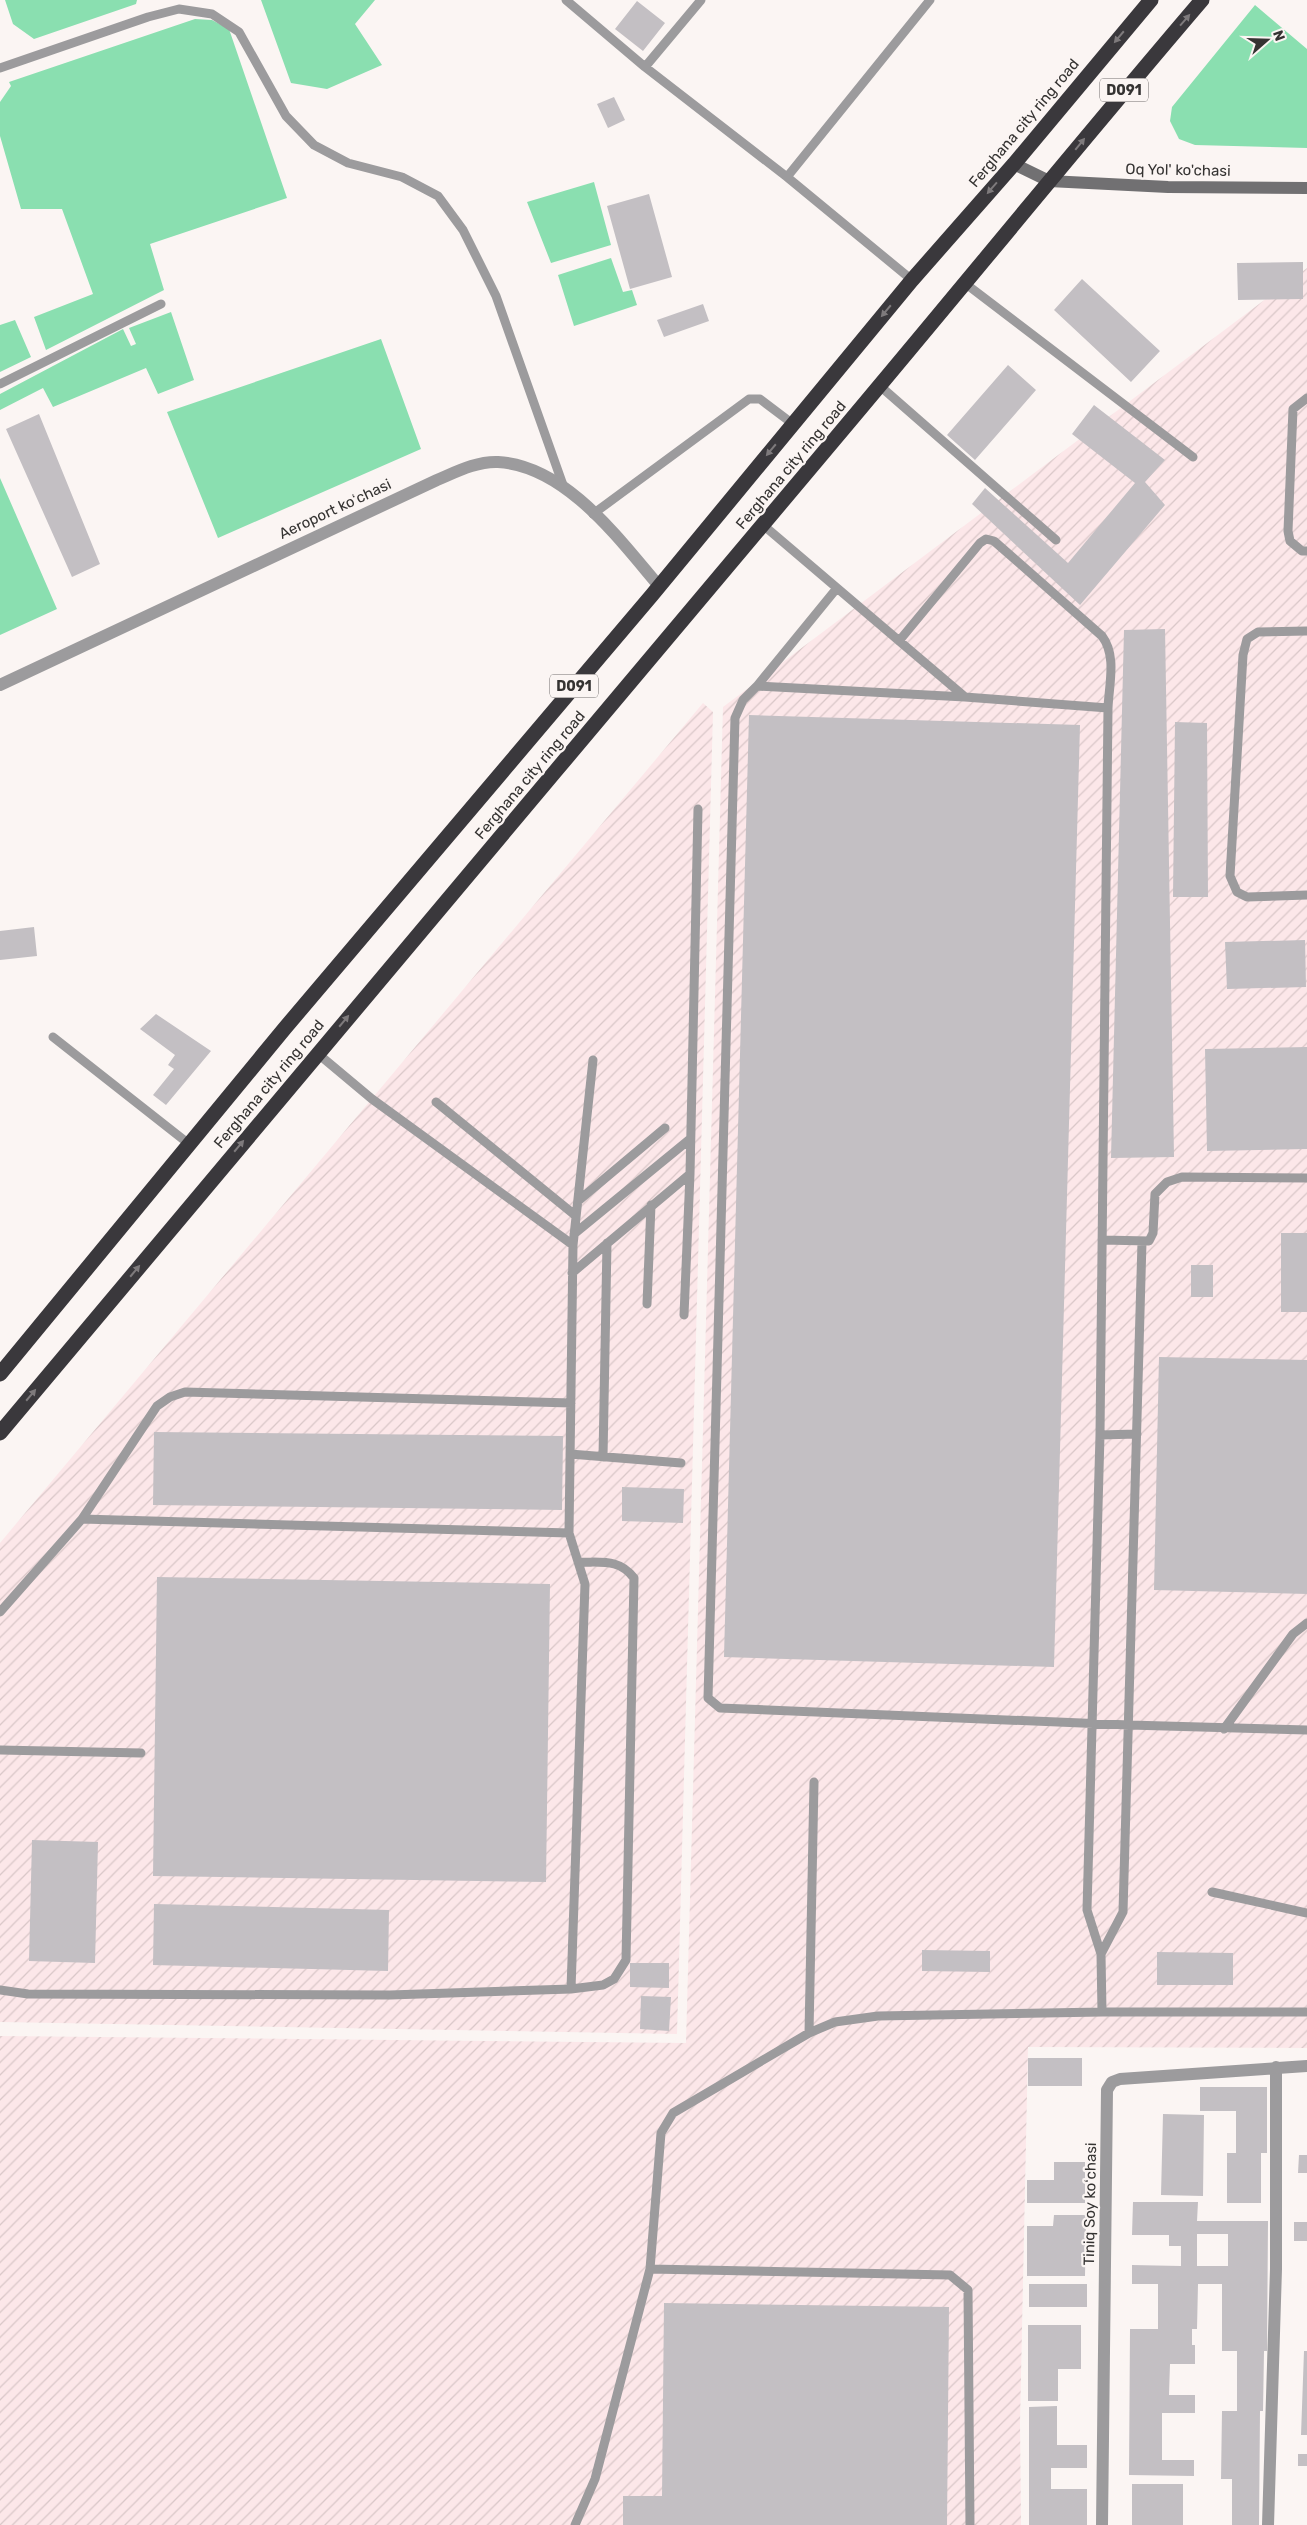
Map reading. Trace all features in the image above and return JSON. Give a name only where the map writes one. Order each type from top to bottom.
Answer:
[{"type":"highway","name":"Ferghana city ring road","points":[[0,1374],[189,1144],[660,586],[912,280],[1014,164],[1151,0]]},
{"type":"highway","name":"Ferghana city ring road","points":[[0,1433],[317,1053],[966,284],[1049,181],[1202,0]]},
{"type":"street","points":[[1014,164],[1049,181]]},
{"type":"street","name":"Oq Yol' ko'chasi","points":[[1049,181],[1168,187],[1307,188]]},
{"type":"street","name":"Aeroport koʻchasi","points":[[0,685],[437,480],[471,466],[497,462],[526,466],[563,485],[610,529],[660,586]]},
{"type":"street","name":"Tiniq Soy koʻchasi","points":[[1102,2525],[1107,2090],[1112,2082],[1120,2079],[1307,2066]]},
{"type":"street","points":[[1268,2525],[1276,2268],[1276,2067]]},
{"type":"lane","points":[[565,0],[645,67],[787,177],[912,280]]},
{"type":"lane","points":[[645,67],[701,0]]},
{"type":"lane","points":[[787,177],[930,0]]},
{"type":"lane","points":[[0,68],[148,17],[179,10],[212,14],[239,32],[286,116],[314,145],[348,163],[402,177],[438,196],[463,230],[496,296],[563,485]]},
{"type":"lane","points":[[966,284],[1193,457]]},
{"type":"lane","points":[[0,384],[161,304]]},
{"type":"lane","points":[[880,386],[1056,540]]},
{"type":"lane","points":[[1307,398],[1293,409],[1288,531],[1290,541],[1302,551],[1307,551]]},
{"type":"lane","points":[[594,514],[749,399],[760,399],[793,424]]},
{"type":"lane","points":[[763,525],[965,697]]},
{"type":"lane","points":[[899,642],[980,543],[986,540],[994,541],[1102,636],[1109,646],[1111,660],[1108,708],[1100,1435],[1087,1910],[1101,1954],[1102,2012]]},
{"type":"lane","points":[[837,588],[757,686],[743,700],[736,718],[708,1698],[720,1708],[1224,1729],[1307,1730]]},
{"type":"lane","points":[[1307,631],[1258,632],[1247,639],[1243,655],[1230,876],[1237,892],[1247,897],[1307,895]]},
{"type":"lane","points":[[757,686],[965,697],[1108,708]]},
{"type":"lane","points":[[684,1315],[690,1174],[698,809]]},
{"type":"lane","points":[[54,1037],[189,1144]]},
{"type":"lane","points":[[317,1053],[372,1099],[572,1245]]},
{"type":"lane","points":[[571,1989],[585,1584],[569,1533],[572,1245],[593,1060]]},
{"type":"lane","points":[[436,1102],[576,1216]]},
{"type":"lane","points":[[578,1201],[665,1128]]},
{"type":"lane","points":[[574,1234],[690,1139]]},
{"type":"lane","points":[[572,1273],[690,1174]]},
{"type":"lane","points":[[1102,1240],[1149,1241],[1152,1238],[1155,1194],[1167,1182],[1182,1177],[1307,1178]]},
{"type":"lane","points":[[647,1304],[651,1205]]},
{"type":"lane","points":[[1101,1954],[1124,1912],[1142,1242]]},
{"type":"lane","points":[[603,1457],[608,1243]]},
{"type":"lane","points":[[0,1612],[82,1519],[157,1406],[170,1397],[184,1392],[571,1403]]},
{"type":"lane","points":[[1100,1435],[1137,1434]]},
{"type":"lane","points":[[570,1454],[681,1463]]},
{"type":"lane","points":[[82,1519],[569,1533]]},
{"type":"lane","points":[[0,1990],[28,1994],[390,1995],[571,1989],[603,1985],[614,1979],[626,1960],[634,1578],[627,1568],[618,1563],[578,1562]]},
{"type":"lane","points":[[1224,1729],[1293,1634],[1307,1623]]},
{"type":"lane","points":[[0,1750],[141,1753]]},
{"type":"lane","points":[[809,2033],[814,1782]]},
{"type":"lane","points":[[1212,1892],[1307,1913]]},
{"type":"lane","points":[[575,2525],[595,2479],[650,2269],[661,2133],[673,2113],[809,2033],[836,2022],[878,2016],[1102,2012],[1307,2012]]},
{"type":"lane","points":[[650,2269],[950,2275],[968,2290],[970,2525]]},
{"type":"shaded area","points":[[1307,268],[1307,2048],[1028,2047],[1020,2423],[1021,2525],[0,2525],[0,2036],[686,2043],[723,707]]},
{"type":"shaded area","points":[[703,703],[713,712],[677,2034],[0,2022],[0,1543]]},
{"type":"green space","points":[[5,0],[137,0],[136,4],[34,39],[13,24]]},
{"type":"green space","points":[[261,0],[375,0],[355,24],[382,65],[327,89],[291,83]]},
{"type":"green space","points":[[1255,5],[1307,49],[1307,148],[1195,145],[1179,139],[1170,121],[1172,107]]},
{"type":"green space","points":[[195,19],[212,20],[229,29],[287,198],[150,244],[164,290],[46,350],[34,317],[93,294],[62,209],[21,209],[0,136],[0,102],[11,86],[9,82]]},
{"type":"green space","points":[[594,182],[611,245],[551,263],[527,202]]},
{"type":"green space","points":[[611,258],[623,292],[632,290],[637,305],[574,326],[558,275]]},
{"type":"green space","points":[[171,312],[194,380],[158,394],[146,368],[53,407],[43,388],[0,410],[0,394],[123,329],[131,346],[136,344],[129,328]]},
{"type":"green space","points":[[15,320],[31,357],[0,372],[0,325]]},
{"type":"green space","points":[[381,339],[421,449],[218,538],[167,412]]},
{"type":"green space","points":[[0,478],[57,609],[0,635]]},
{"type":"building","points":[[637,1],[665,23],[643,51],[615,29]]},
{"type":"building","points":[[614,97],[625,120],[608,128],[597,104]]},
{"type":"building","points":[[649,194],[672,277],[630,289],[607,206]]},
{"type":"building","points":[[1303,262],[1303,299],[1238,300],[1237,263]]},
{"type":"building","points":[[1082,279],[1160,351],[1131,382],[1054,310]]},
{"type":"building","points":[[703,304],[709,321],[664,337],[657,320]]},
{"type":"building","points":[[1008,365],[1036,390],[975,460],[947,435]]},
{"type":"building","points":[[1094,405],[1165,460],[1145,482],[1165,505],[1080,605],[972,504],[985,488],[1068,563],[1135,483],[1072,434]]},
{"type":"building","points":[[39,414],[100,564],[72,577],[6,429]]},
{"type":"building","points":[[1165,629],[1174,1157],[1111,1158],[1124,630]]},
{"type":"building","points":[[749,715],[1080,725],[1054,1667],[724,1657]]},
{"type":"building","points":[[1175,722],[1207,723],[1208,897],[1173,897]]},
{"type":"building","points":[[34,927],[37,956],[0,960],[0,931]]},
{"type":"building","points":[[1305,940],[1306,987],[1227,989],[1225,942]]},
{"type":"building","points":[[156,1014],[211,1051],[166,1105],[153,1095],[174,1069],[168,1065],[175,1055],[140,1029]]},
{"type":"building","points":[[1307,1047],[1307,1149],[1207,1151],[1205,1049]]},
{"type":"building","points":[[1281,1233],[1307,1233],[1307,1312],[1281,1312]]},
{"type":"building","points":[[1191,1265],[1213,1265],[1213,1297],[1191,1297]]},
{"type":"building","points":[[1159,1357],[1307,1360],[1307,1594],[1154,1590]]},
{"type":"building","points":[[154,1432],[563,1436],[562,1510],[153,1505]]},
{"type":"building","points":[[622,1487],[684,1489],[683,1523],[622,1521]]},
{"type":"building","points":[[157,1577],[550,1584],[546,1882],[153,1876]]},
{"type":"building","points":[[32,1840],[98,1842],[95,1963],[29,1961]]},
{"type":"building","points":[[154,1904],[389,1910],[388,1971],[153,1965]]},
{"type":"building","points":[[922,1950],[990,1951],[990,1972],[922,1971]]},
{"type":"building","points":[[1157,1952],[1233,1953],[1233,1985],[1157,1985]]},
{"type":"building","points":[[630,1963],[669,1963],[669,1988],[630,1987]]},
{"type":"building","points":[[641,1996],[671,1997],[669,2031],[640,2029]]},
{"type":"building","points":[[1028,2058],[1082,2058],[1082,2086],[1028,2086]]},
{"type":"building","points":[[1200,2087],[1267,2087],[1267,2153],[1261,2153],[1261,2203],[1227,2203],[1227,2153],[1236,2153],[1236,2111],[1200,2111]]},
{"type":"building","points":[[1163,2114],[1204,2115],[1203,2196],[1161,2195]]},
{"type":"building","points":[[1299,2155],[1307,2155],[1307,2173],[1298,2173]]},
{"type":"building","points":[[1054,2162],[1085,2162],[1085,2203],[1027,2203],[1027,2180],[1054,2180]]},
{"type":"building","points":[[1133,2202],[1198,2202],[1197,2221],[1268,2221],[1267,2351],[1264,2351],[1263,2411],[1260,2411],[1259,2525],[1232,2525],[1232,2479],[1221,2479],[1222,2411],[1237,2411],[1237,2351],[1222,2351],[1222,2284],[1198,2284],[1197,2329],[1192,2329],[1192,2345],[1195,2345],[1195,2364],[1170,2364],[1169,2395],[1195,2395],[1195,2413],[1162,2413],[1162,2460],[1194,2460],[1194,2476],[1129,2475],[1130,2329],[1158,2329],[1158,2284],[1132,2284],[1132,2265],[1181,2266],[1181,2246],[1169,2246],[1169,2235],[1132,2235]],"holes":[[[1197,2234],[1228,2234],[1228,2266],[1197,2266]]]},
{"type":"building","points":[[1054,2215],[1086,2215],[1085,2276],[1027,2276],[1027,2226],[1053,2226]]},
{"type":"building","points":[[1294,2222],[1307,2222],[1307,2241],[1294,2241]]},
{"type":"building","points":[[1029,2284],[1087,2284],[1087,2307],[1029,2307]]},
{"type":"building","points":[[664,2303],[949,2307],[947,2525],[623,2525],[623,2496],[662,2496]]},
{"type":"building","points":[[1028,2325],[1081,2325],[1081,2369],[1058,2369],[1058,2401],[1028,2401]]},
{"type":"building","points":[[1304,2351],[1307,2351],[1307,2435],[1301,2435]]},
{"type":"building","points":[[1057,2406],[1057,2445],[1087,2445],[1087,2468],[1051,2468],[1051,2489],[1087,2489],[1087,2525],[1029,2525],[1029,2407]]},
{"type":"building","points":[[1298,2454],[1307,2454],[1307,2466],[1298,2466]]},
{"type":"building","points":[[1132,2484],[1183,2484],[1183,2525],[1132,2525]]}]
